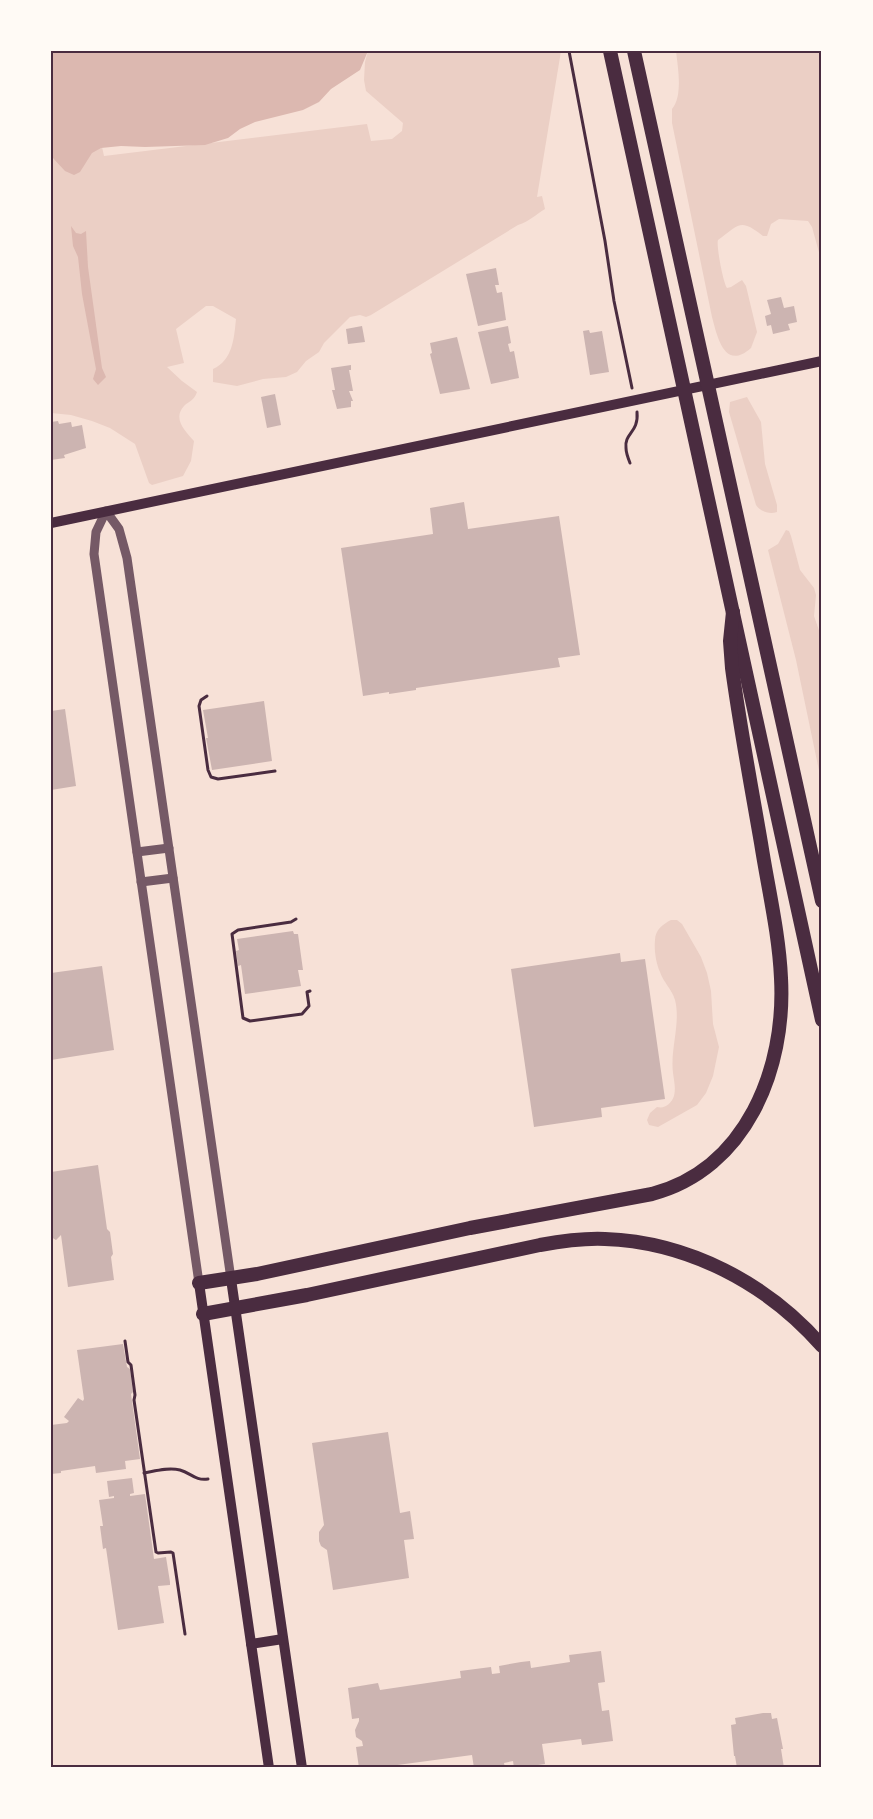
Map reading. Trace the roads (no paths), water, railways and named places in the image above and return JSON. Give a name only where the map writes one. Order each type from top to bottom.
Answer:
[{"type":"highway","points":[[610,51],[822,1020]]},
{"type":"highway","points":[[634,51],[822,900]]},
{"type":"highway","points":[[199,1283],[231,1279],[470,1228],[660,1192],[706,1169],[742,1133],[758,1105],[771,1066],[779,1021],[781,980],[775,926],[732,668],[730,641],[733,612]]},
{"type":"highway","points":[[203,1314],[307,1295],[540,1245],[579,1239],[605,1239],[666,1249],[715,1265],[744,1280],[775,1302],[804,1326],[822,1346]]},
{"type":"main road","points":[[51,523],[822,361]]},
{"type":"main road","points":[[231,1279],[302,1768]]},
{"type":"main road","points":[[199,1283],[269,1768]]},
{"type":"main road","points":[[251,1644],[283,1639]]},
{"type":"street","points":[[199,1283],[94,554],[96,532],[106,511],[119,529],[125,549],[231,1279]]},
{"type":"street","points":[[137,852],[169,848]]},
{"type":"street","points":[[141,882],[173,878]]}]
